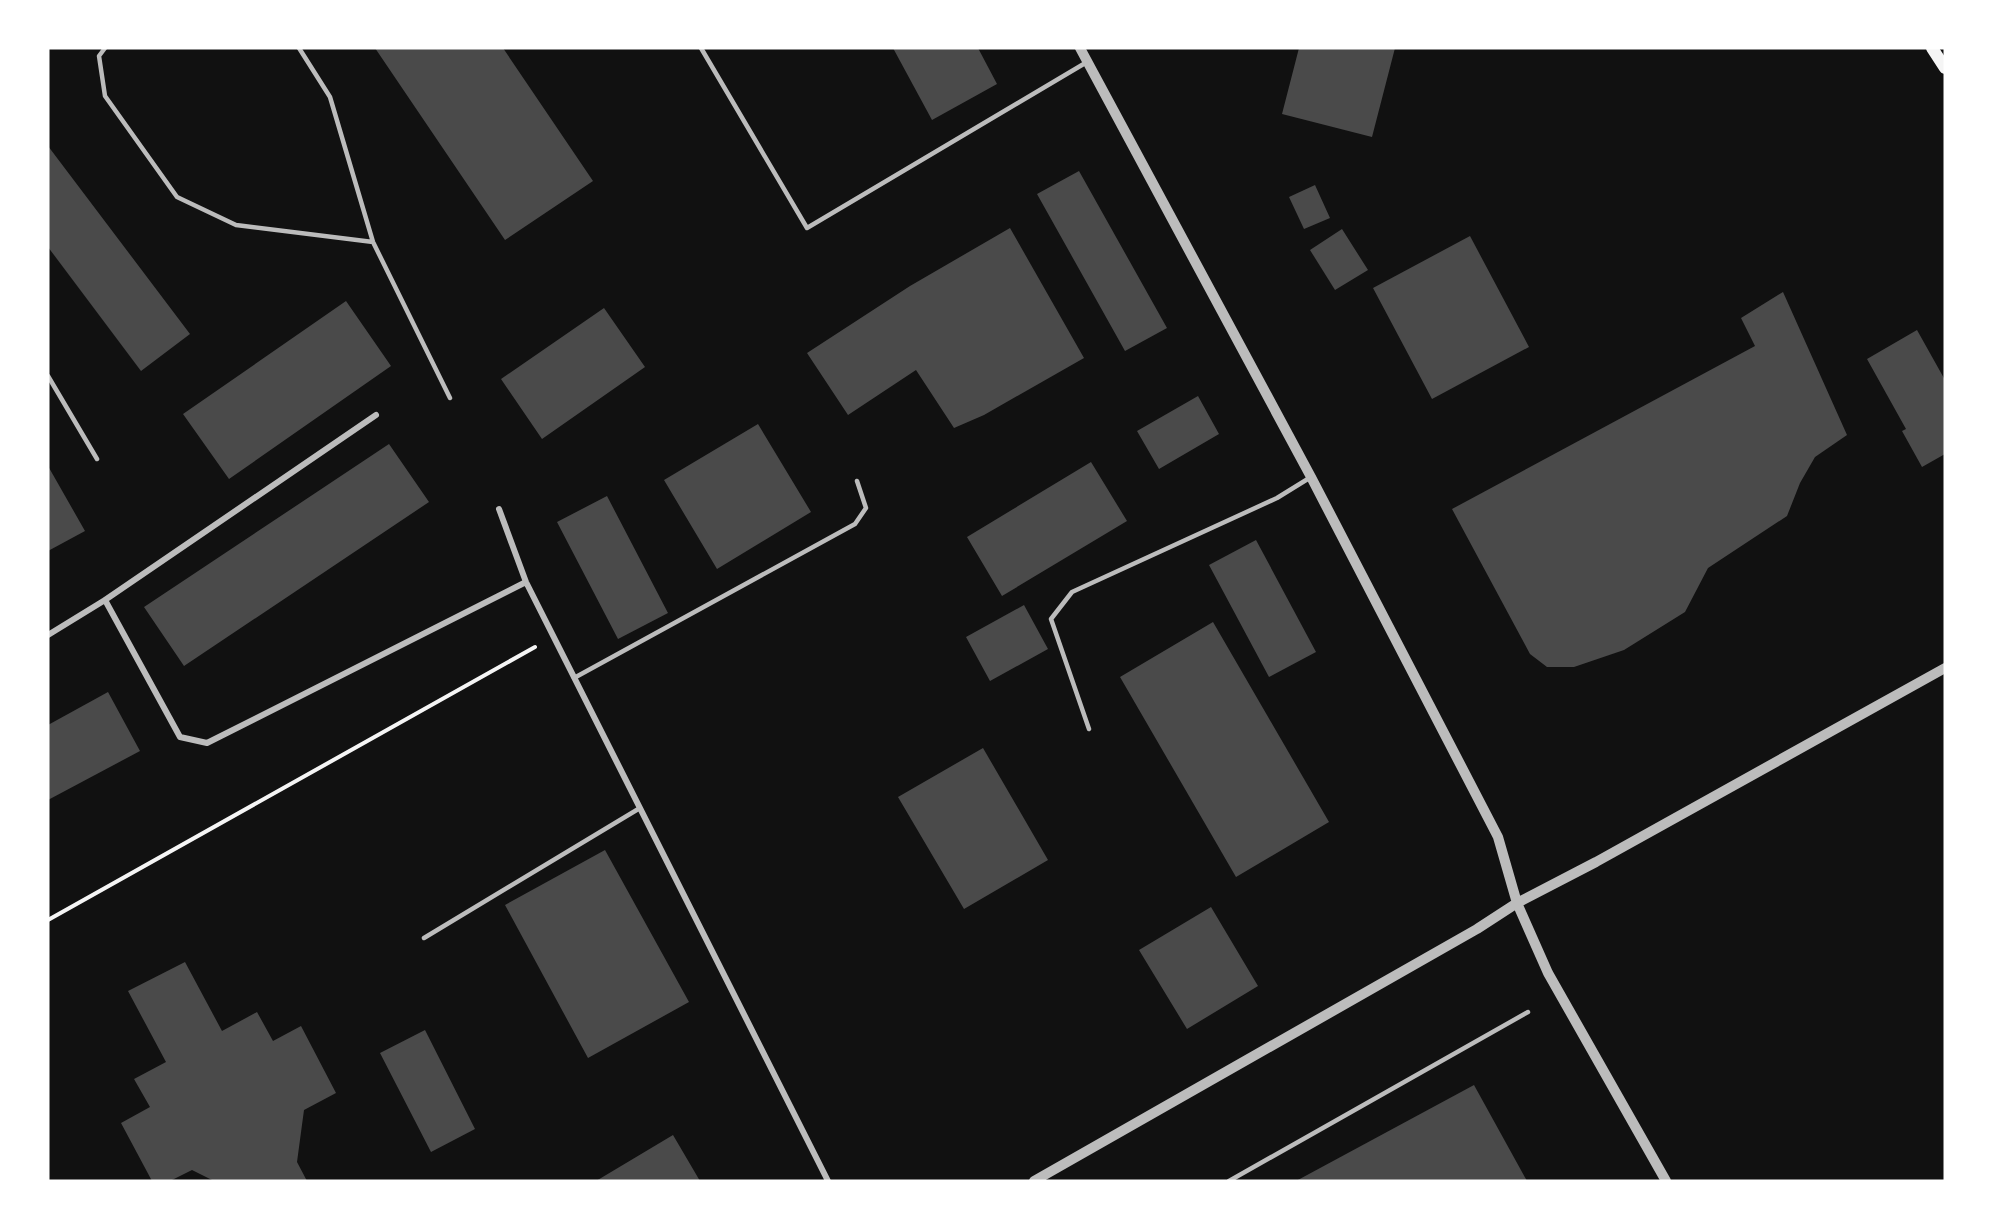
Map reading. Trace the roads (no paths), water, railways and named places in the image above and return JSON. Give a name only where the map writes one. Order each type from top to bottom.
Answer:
[{"type":"main road","points":[[1932,48],[1945,68]]},
{"type":"street","points":[[1080,48],[1311,477],[1498,837],[1517,903],[1548,974],[1666,1181]]},
{"type":"street","points":[[48,635],[105,600],[376,415]]},
{"type":"street","points":[[499,509],[526,582],[828,1181]]},
{"type":"street","points":[[105,600],[180,737],[207,743],[526,582]]},
{"type":"street","points":[[1034,1181],[1477,929],[1517,903],[1596,862],[1945,668]]},
{"type":"lane","points":[[105,48],[99,56],[105,96],[177,197],[236,225],[373,242]]},
{"type":"lane","points":[[299,48],[330,97],[373,242],[450,398]]},
{"type":"lane","points":[[701,48],[807,228],[1087,62]]},
{"type":"lane","points":[[48,376],[97,459]]},
{"type":"lane","points":[[1089,729],[1051,619],[1072,592],[1277,498],[1311,477]]},
{"type":"lane","points":[[574,678],[855,524],[866,508],[857,481]]},
{"type":"lane","points":[[424,938],[641,808]]},
{"type":"lane","points":[[1229,1181],[1528,1012]]}]
